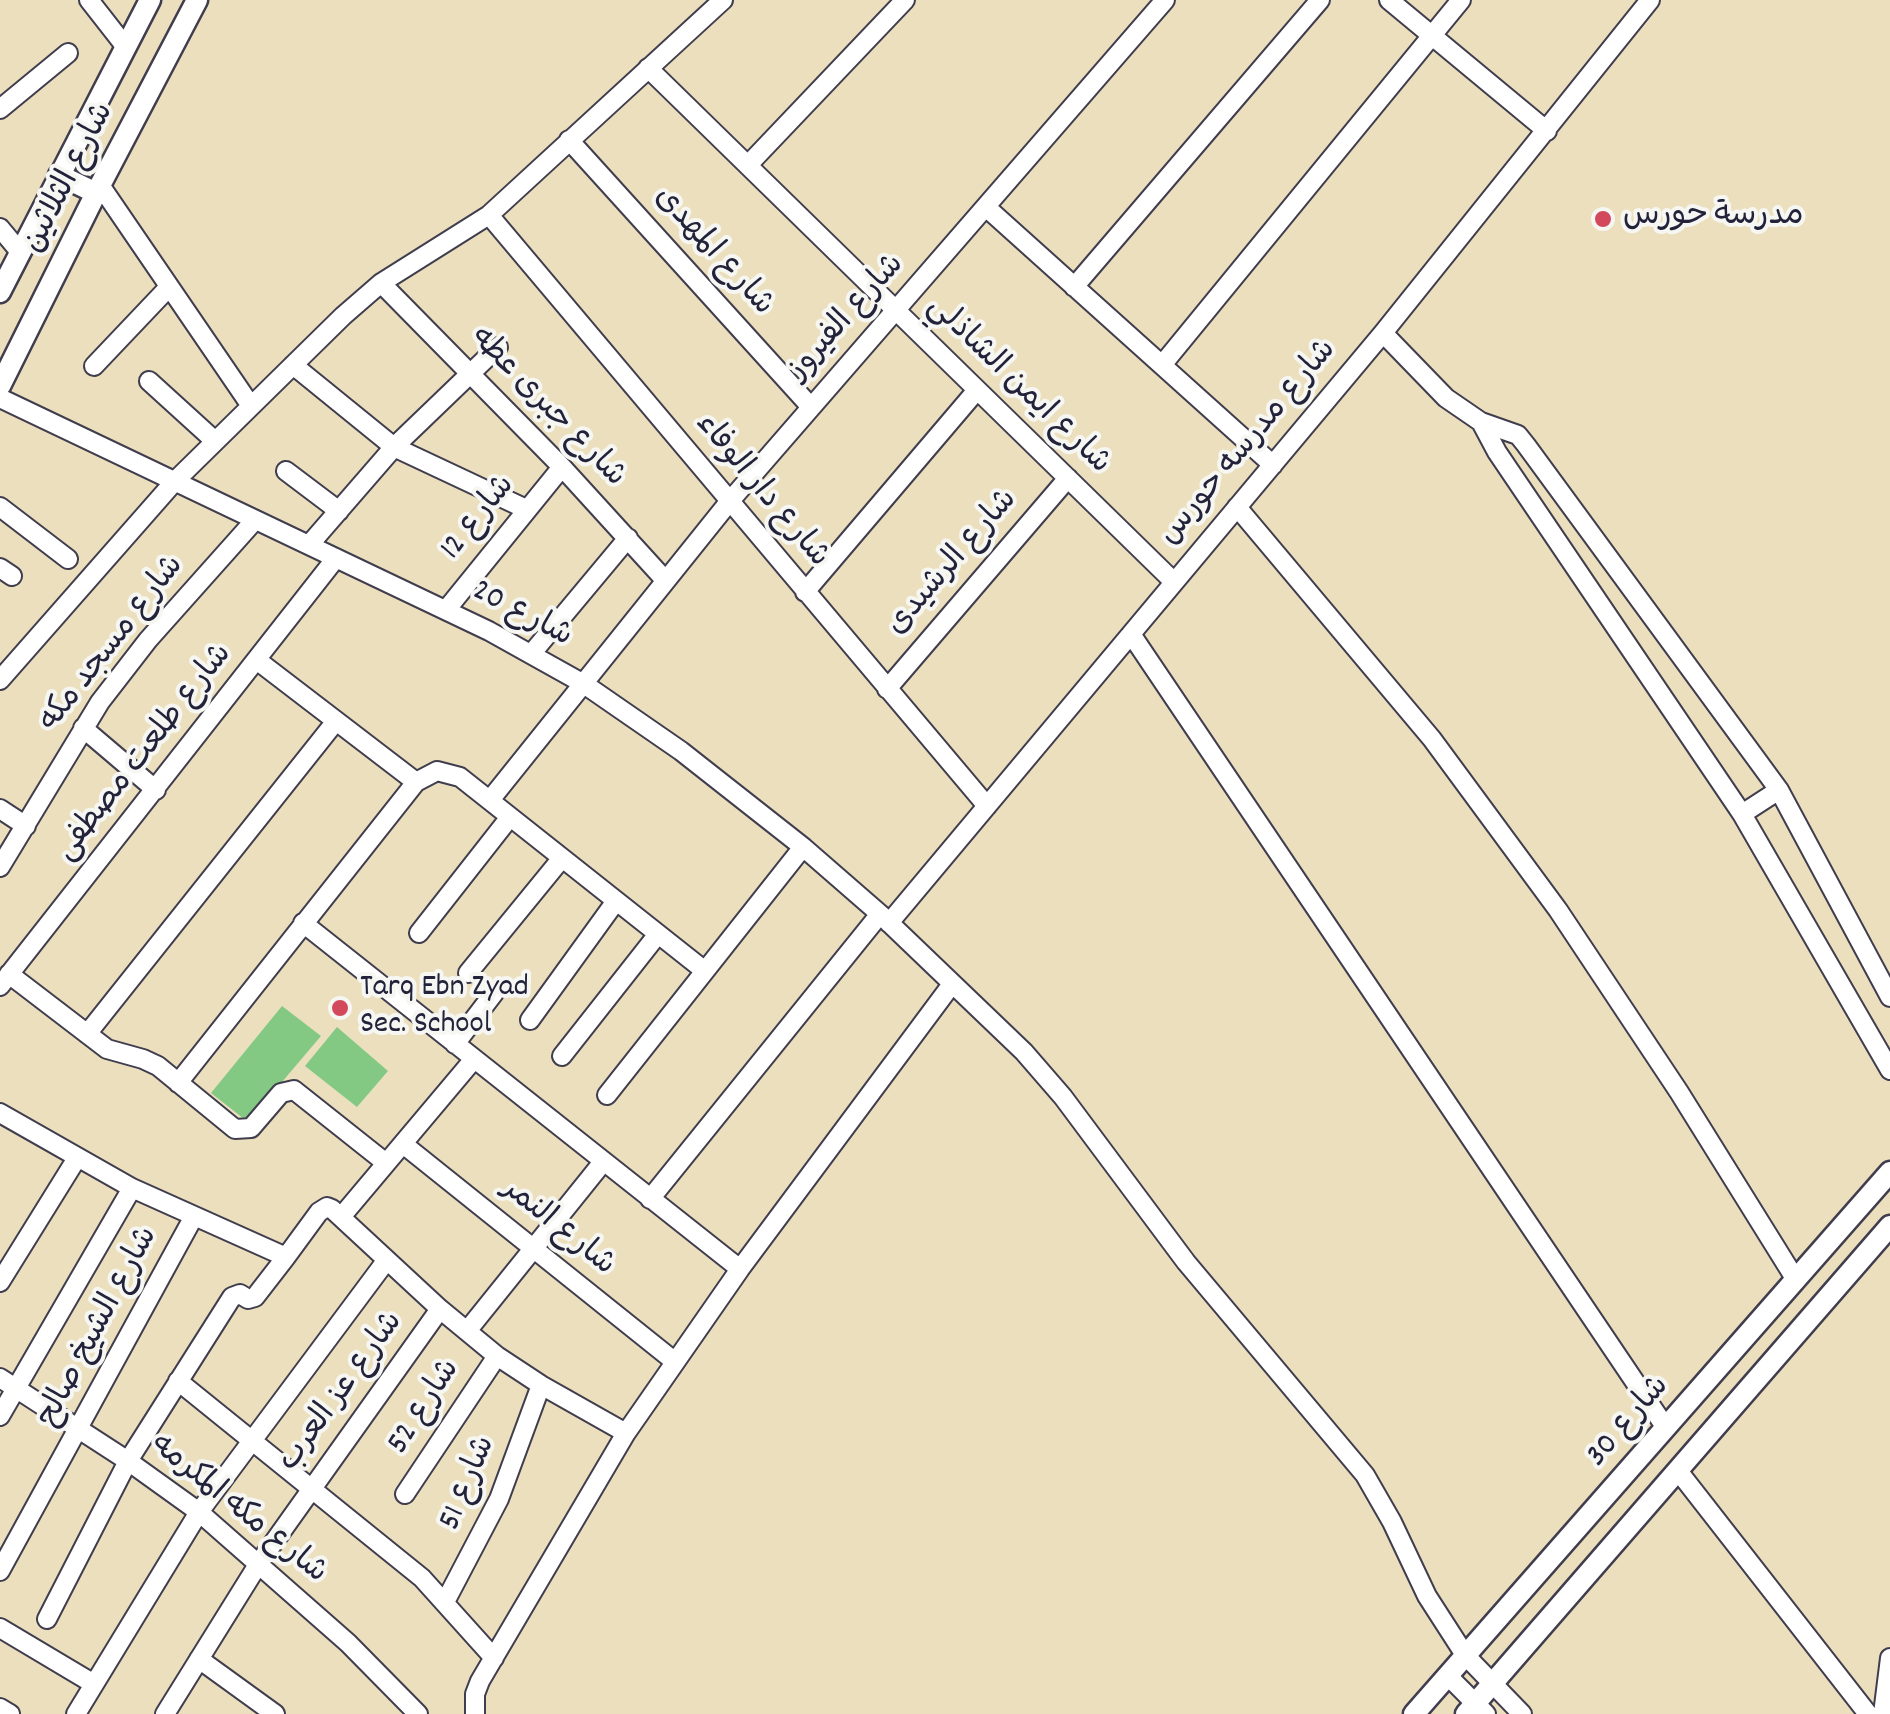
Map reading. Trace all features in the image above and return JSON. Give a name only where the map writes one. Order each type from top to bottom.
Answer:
[{"type":"street","points":[[89,0],[125,46]]},
{"type":"street","name":"شارع الثلاثين","points":[[0,386],[197,0]]},
{"type":"street","points":[[0,680],[174,482],[294,364],[381,283],[489,215],[723,0]]},
{"type":"street","points":[[748,165],[905,0]]},
{"type":"street","name":"شارع الفيروز","points":[[490,800],[810,406],[1165,0]]},
{"type":"street","points":[[1074,286],[1320,0]]},
{"type":"street","points":[[1389,0],[1547,132]]},
{"type":"street","points":[[1162,365],[1461,0]]},
{"type":"street","name":"شارع مدرسه حورس","points":[[650,1199],[885,918],[987,806],[1383,333],[1650,0]]},
{"type":"street","name":"شارع الثلاثين","points":[[0,292],[146,2]]},
{"type":"street","points":[[0,109],[68,53]]},
{"type":"street","name":"شارع ايمن الشاذلي","points":[[648,68],[1173,581]]},
{"type":"street","name":"شارع المهدى","points":[[569,140],[810,406]]},
{"type":"street","points":[[59,175],[98,189],[251,406]]},
{"type":"street","points":[[987,208],[1273,464]]},
{"type":"street","name":"شارع دار الوفاء","points":[[489,215],[987,806]]},
{"type":"street","points":[[0,228],[20,252]]},
{"type":"street","name":"شارع جبرى عطه","points":[[381,283],[562,466],[665,580]]},
{"type":"street","points":[[94,366],[170,286]]},
{"type":"street","points":[[1383,333],[1446,398],[1481,422],[1518,435],[1779,790],[1890,997]]},
{"type":"street","points":[[309,546],[394,447],[498,347]]},
{"type":"street","points":[[294,364],[394,447],[526,509]]},
{"type":"street","points":[[149,381],[215,442]]},
{"type":"street","points":[[805,592],[977,390]]},
{"type":"street","name":"شارع 20","points":[[0,398],[446,610],[584,684],[681,751],[885,918],[1050,1082],[1186,1262],[1364,1475],[1392,1522],[1427,1596],[1465,1655],[1522,1714]]},
{"type":"street","points":[[1481,422],[1496,452],[1742,814],[1890,1070]]},
{"type":"street","name":"شارع 12","points":[[446,610],[562,466]]},
{"type":"street","points":[[286,471],[339,510]]},
{"type":"street","name":"شارع الرشيدى","points":[[887,688],[1068,478]]},
{"type":"street","points":[[0,507],[68,559]]},
{"type":"street","points":[[1237,507],[1432,739],[1558,910],[1680,1092],[1796,1280]]},
{"type":"street","name":"شارع مسجد مكه","points":[[0,867],[84,728],[148,640],[255,520]]},
{"type":"street","points":[[532,654],[628,538]]},
{"type":"street","name":"شارع طلعت مصطفى","points":[[4,980],[336,558]]},
{"type":"street","points":[[1131,634],[1666,1428]]},
{"type":"street","points":[[258,661],[416,782]]},
{"type":"street","points":[[87,1034],[336,721]]},
{"type":"street","points":[[84,728],[156,790]]},
{"type":"street","points":[[178,1084],[426,774],[450,772],[490,800],[705,971]]},
{"type":"street","points":[[1742,814],[1779,790]]},
{"type":"street","points":[[0,809],[26,826]]},
{"type":"street","points":[[419,934],[510,817]]},
{"type":"street","points":[[606,1095],[803,848]]},
{"type":"street","points":[[468,973],[562,858]]},
{"type":"street","points":[[530,1020],[616,901]]},
{"type":"street","points":[[303,923],[740,1269]]},
{"type":"street","points":[[562,1056],[658,934]]},
{"type":"street","points":[[4,980],[107,1049],[150,1062],[240,1130],[251,1128],[285,1090],[294,1090],[386,1163]]},
{"type":"street","points":[[472,1712],[480,1680],[626,1433],[740,1269],[952,984]]},
{"type":"street","points":[[455,1044],[494,993]]},
{"type":"street","points":[[341,1218],[474,1059]]},
{"type":"street","points":[[1,1116],[132,1188],[286,1257]]},
{"type":"street","name":"شارع النمر","points":[[402,1144],[674,1361]]},
{"type":"street","points":[[0,1282],[77,1158]]},
{"type":"street","points":[[467,1332],[603,1162]]},
{"type":"street","name":"شارع 30","points":[[1414,1714],[1890,1172]]},
{"type":"street","points":[[0,1416],[132,1188]]},
{"type":"street","points":[[47,1619],[128,1460],[232,1297],[254,1297],[322,1208],[332,1209],[440,1310],[497,1356],[626,1433]]},
{"type":"street","name":"شارع الشيخ صالح","points":[[0,1571],[193,1218]]},
{"type":"street","points":[[1448,1676],[1476,1710],[1493,1684],[1890,1226]]},
{"type":"street","points":[[76,1714],[198,1512],[386,1260]]},
{"type":"street","name":"شارع عز العرب","points":[[165,1714],[260,1563],[440,1310]]},
{"type":"street","name":"شارع 52","points":[[405,1494],[497,1356]]},
{"type":"street","name":"شارع مكه المكرمه","points":[[0,1378],[128,1460],[198,1512],[348,1643],[418,1714]]},
{"type":"street","points":[[178,1381],[396,1556],[446,1602],[494,1658]]},
{"type":"street","name":"شارع 51","points":[[446,1602],[499,1499],[541,1385]]},
{"type":"street","points":[[1679,1472],[1868,1714]]},
{"type":"street","points":[[1600,1503],[1628,1528]]},
{"type":"street","points":[[0,1628],[94,1684]]},
{"type":"street","points":[[1883,1714],[1890,1658]]},
{"type":"street","points":[[199,1659],[275,1714]]},
{"type":"street","points":[[0,1708],[10,1714]]},
{"type":"green space","points":[[282,1006],[321,1036],[248,1122],[211,1093]]},
{"type":"green space","points":[[337,1027],[388,1071],[357,1107],[305,1066]]},
{"type":"place","name":"مدرسة حورس","points":[[1603,219]]},
{"type":"place","name":"Tarq Ebn Zyad Sec. School","points":[[340,1008]]}]
